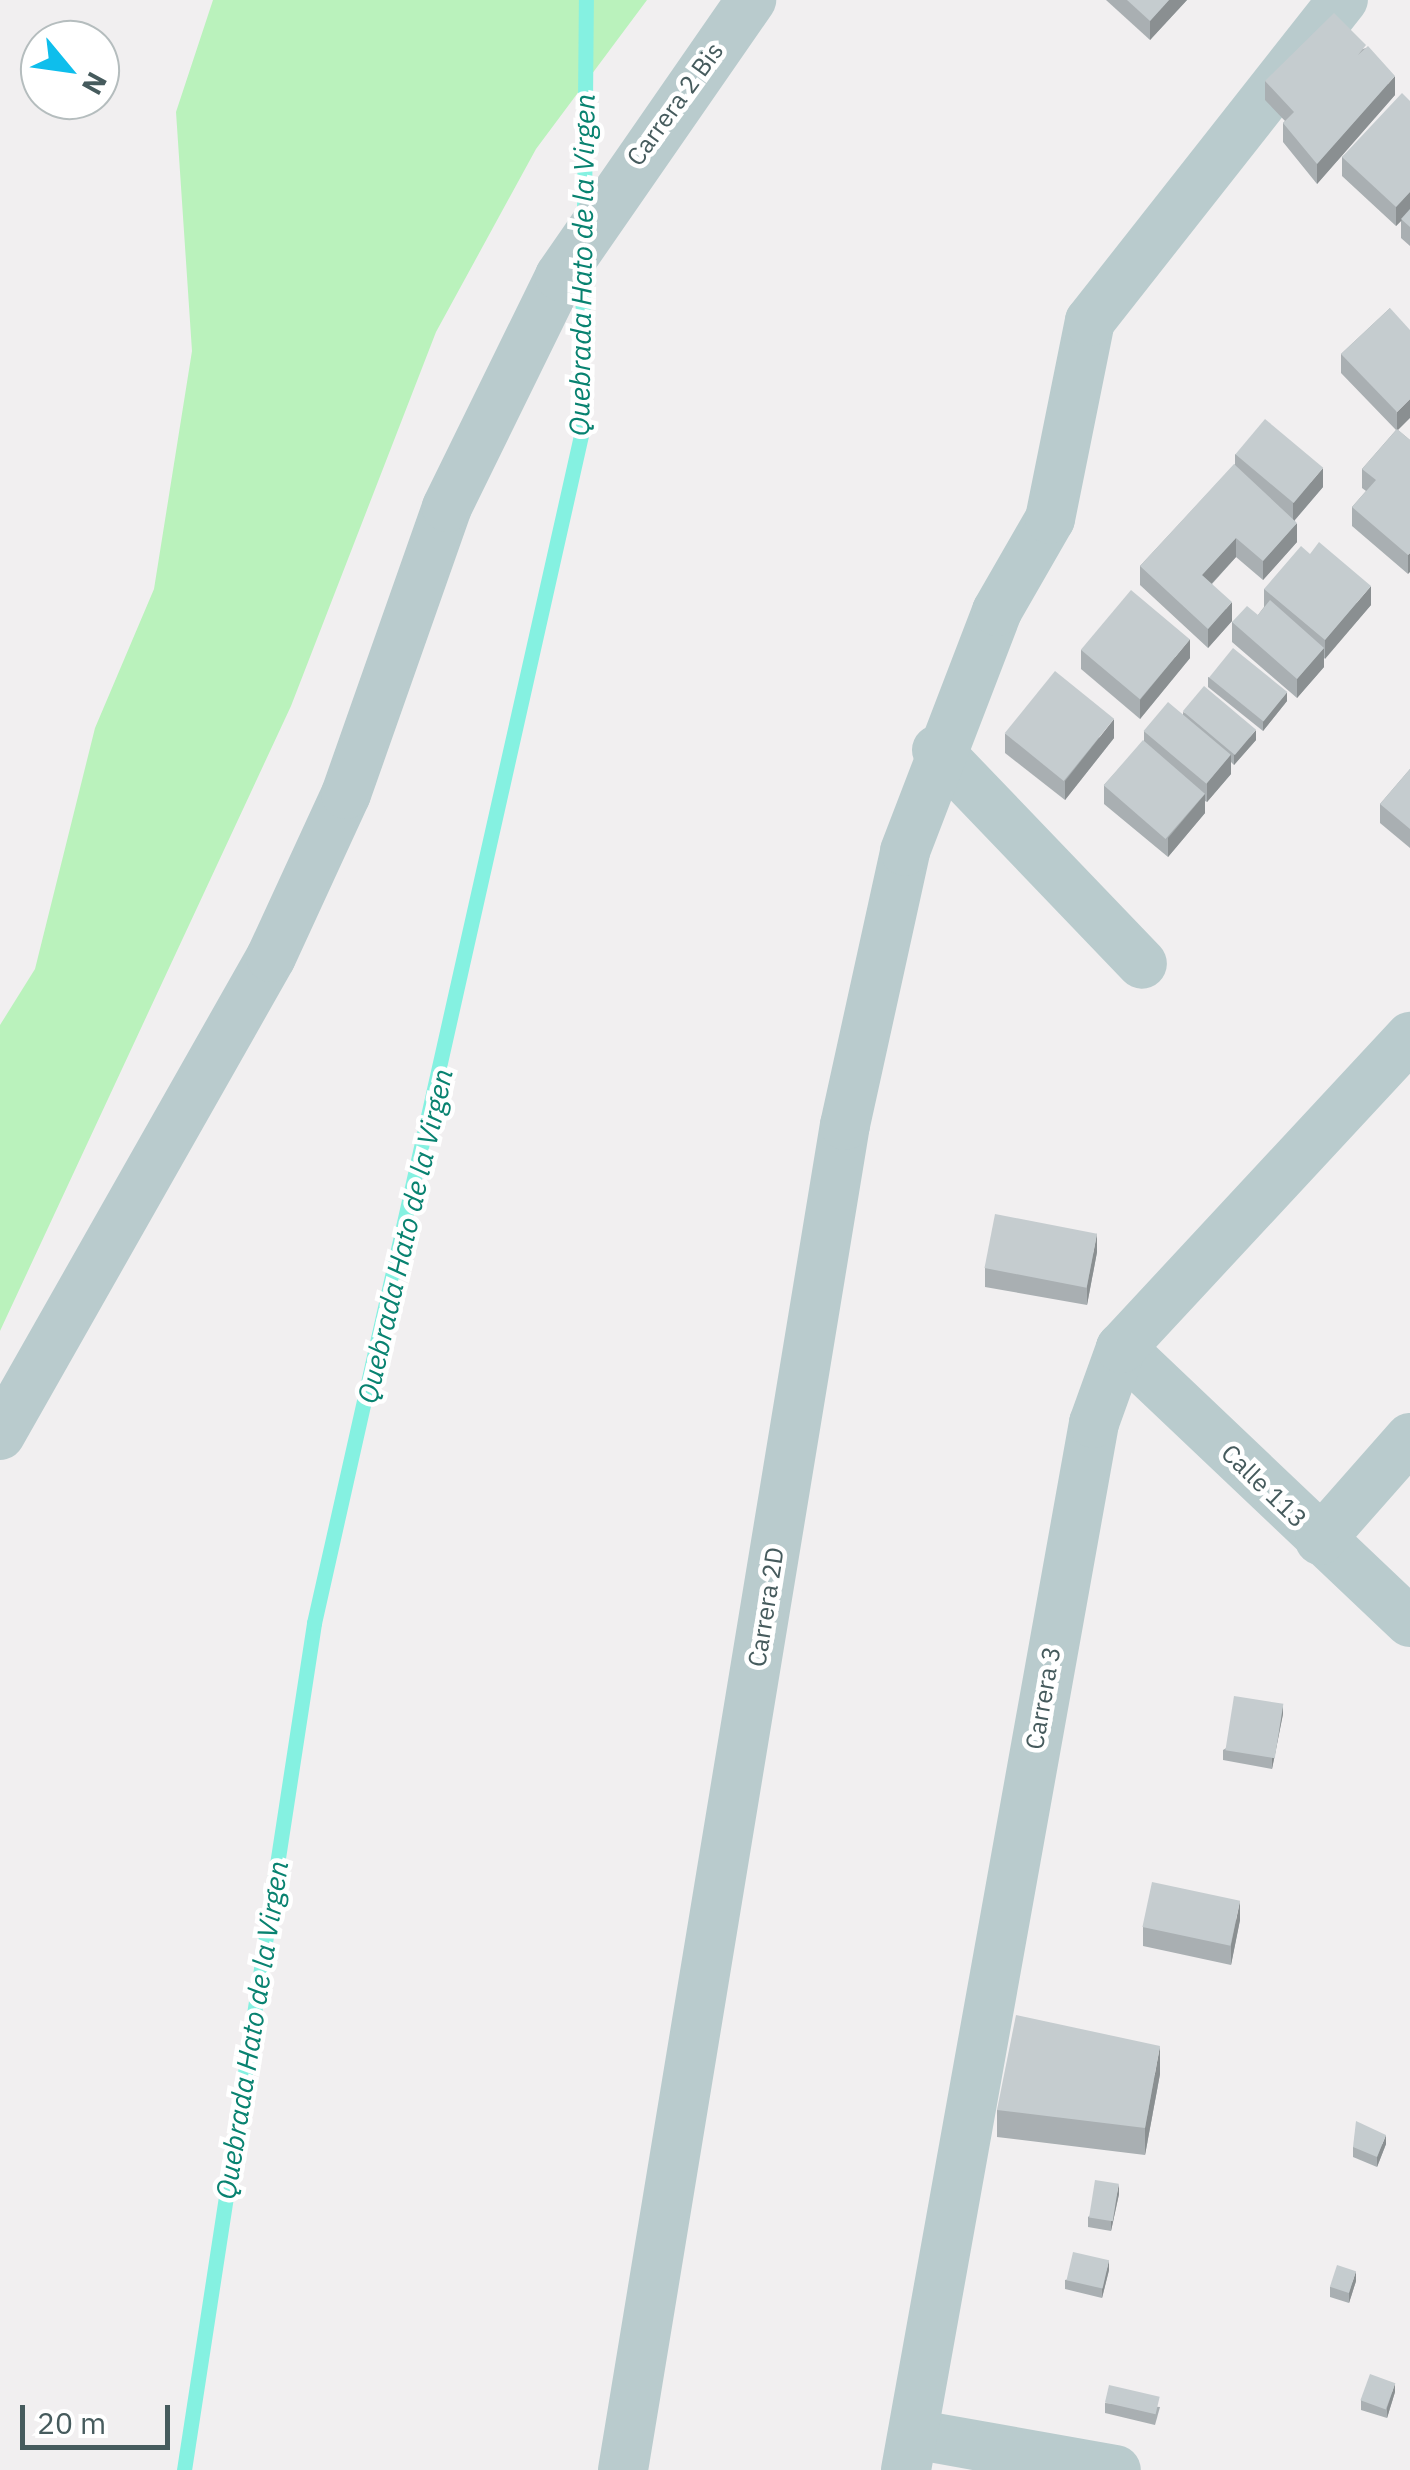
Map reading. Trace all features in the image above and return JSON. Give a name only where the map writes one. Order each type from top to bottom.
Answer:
[{"type":"street","name":"Carrera 2 Bis","points":[[0,1434],[271,957],[346,794],[447,507],[560,276],[598,209],[751,0]]},
{"type":"street","name":"Carrera 2D","points":[[623,2470],[846,1125],[905,851],[937,750],[997,611],[1050,519],[1090,321],[1343,0]]},
{"type":"street","points":[[937,750],[1142,964]]},
{"type":"street","name":"Carrera 3","points":[[910,2452],[1064,1573],[1094,1423],[1121,1348],[1410,1037]]},
{"type":"street","name":"Calle 113","points":[[1121,1348],[1410,1622]]},
{"type":"street","points":[[1320,1540],[1410,1438]]},
{"type":"street","points":[[910,2452],[1116,2470]]},
{"type":"green space","points":[[213,0],[647,0],[536,149],[436,332],[291,706],[0,1331],[0,1025],[35,969],[95,728],[154,589],[192,351],[176,112]]},
{"type":"building","points":[[1127,0],[1169,0],[1150,21]]},
{"type":"building","points":[[1334,13],[1366,45],[1358,55],[1368,46],[1395,76],[1317,164],[1283,123],[1294,112],[1265,81]]},
{"type":"building","points":[[1402,93],[1410,101],[1410,192],[1396,207],[1342,157]]},
{"type":"building","points":[[1410,209],[1410,227],[1401,219]]},
{"type":"building","points":[[1390,308],[1410,330],[1410,399],[1397,412],[1341,354]]},
{"type":"building","points":[[1265,419],[1323,468],[1294,503],[1235,454]]},
{"type":"building","points":[[1397,429],[1410,440],[1408,555],[1352,507],[1376,480],[1362,469]]},
{"type":"building","points":[[1234,464],[1297,523],[1263,561],[1236,538],[1202,575],[1232,602],[1208,629],[1140,566]]},
{"type":"building","points":[[1319,542],[1371,586],[1325,640],[1264,589],[1301,546],[1310,554]]},
{"type":"building","points":[[1131,590],[1190,639],[1140,699],[1081,650]]},
{"type":"building","points":[[1270,600],[1324,648],[1297,679],[1232,622],[1247,606],[1258,615]]},
{"type":"building","points":[[1233,648],[1287,692],[1263,722],[1209,678]]},
{"type":"building","points":[[1055,671],[1114,719],[1064,781],[1005,733]]},
{"type":"building","points":[[1204,686],[1256,730],[1235,755],[1183,711]]},
{"type":"building","points":[[1168,702],[1231,755],[1206,784],[1144,731]]},
{"type":"building","points":[[1143,740],[1205,794],[1166,839],[1104,785]]},
{"type":"building","points":[[1410,769],[1410,829],[1380,804]]},
{"type":"building","points":[[995,1214],[1097,1234],[1087,1288],[985,1268]]},
{"type":"building","points":[[1234,1696],[1283,1704],[1275,1758],[1225,1750]]},
{"type":"building","points":[[1152,1882],[1240,1901],[1230,1946],[1142,1927]]},
{"type":"building","points":[[1016,2015],[1160,2046],[1145,2128],[997,2110]]},
{"type":"building","points":[[1356,2121],[1386,2135],[1377,2157],[1353,2147]]},
{"type":"building","points":[[1095,2180],[1119,2184],[1113,2221],[1089,2218]]},
{"type":"building","points":[[1073,2252],[1109,2260],[1103,2289],[1066,2280]]},
{"type":"building","points":[[1337,2265],[1356,2271],[1349,2293],[1330,2287]]},
{"type":"building","points":[[1370,2374],[1395,2383],[1386,2410],[1360,2400]]},
{"type":"building","points":[[1109,2385],[1160,2397],[1156,2414],[1105,2403]]},
{"type":"waterway","name":"Quebrada Hato de la Virgen","points":[[584,216],[586,0]]},
{"type":"waterway","name":"Quebrada Hato de la Virgen","points":[[184,2470],[314,1623],[581,435],[583,269]]}]
